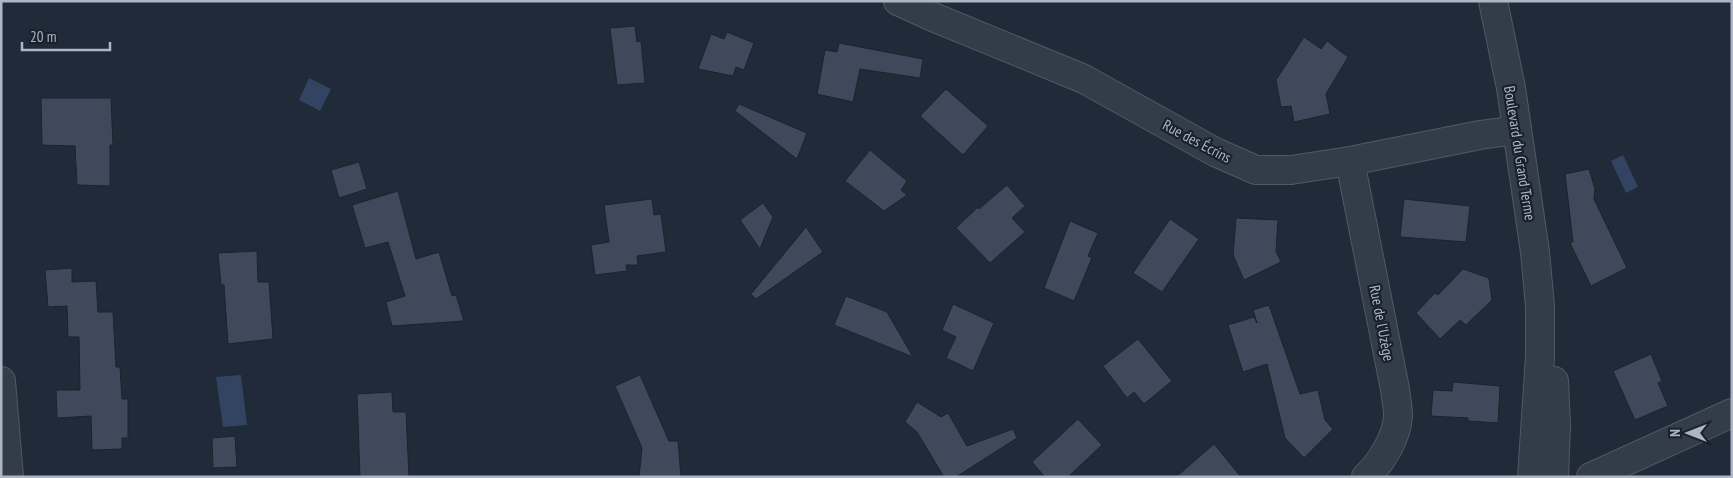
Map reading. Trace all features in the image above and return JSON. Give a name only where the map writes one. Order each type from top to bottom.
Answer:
[{"type":"street","name":"Rue des Écrins","points":[[898,1],[932,17],[1084,79],[1215,152],[1256,170],[1291,170],[1350,161],[1442,142],[1517,130]]},
{"type":"street","name":"Boulevard du Grand Terme","points":[[1493,1],[1511,88],[1535,252],[1540,306],[1540,356],[1532,477]]},
{"type":"street","name":"Rue de l'Uzège","points":[[1350,161],[1395,389],[1398,418],[1390,444],[1376,467],[1366,477]]},
{"type":"street","name":"Boulevard du Grand Terme","points":[[1540,306],[1554,379],[1556,426],[1554,477]]},
{"type":"street","points":[[1,381],[9,477]]},
{"type":"street","points":[[1592,477],[1732,413]]},
{"type":"water","points":[[309,78],[331,89],[320,111],[299,100]]},
{"type":"water","points":[[1623,155],[1638,187],[1626,193],[1611,161]]},
{"type":"water","points":[[241,375],[247,425],[223,427],[216,377]]},
{"type":"building","points":[[635,26],[637,42],[641,41],[645,83],[617,85],[610,28]]},
{"type":"building","points":[[727,32],[754,43],[744,70],[736,67],[733,76],[698,69],[711,34],[724,39]]},
{"type":"building","points":[[1304,37],[1321,49],[1327,41],[1348,57],[1326,94],[1330,114],[1294,122],[1291,106],[1281,107],[1276,80]]},
{"type":"building","points":[[839,43],[923,59],[920,78],[860,69],[853,102],[817,94],[825,50],[837,52]]},
{"type":"building","points":[[946,89],[988,126],[963,155],[920,116]]},
{"type":"building","points":[[41,98],[111,98],[113,145],[110,145],[110,186],[77,185],[75,146],[42,145]]},
{"type":"building","points":[[739,104],[807,133],[797,159],[735,111]]},
{"type":"building","points":[[870,150],[907,181],[901,190],[907,195],[884,211],[845,181]]},
{"type":"building","points":[[359,162],[367,189],[339,198],[331,170]]},
{"type":"building","points":[[1589,169],[1595,189],[1594,199],[1627,268],[1591,286],[1570,243],[1573,242],[1565,174]]},
{"type":"building","points":[[1007,185],[1025,206],[1012,218],[1025,232],[990,263],[956,228],[978,207],[979,209]]},
{"type":"building","points":[[398,191],[416,259],[439,252],[452,296],[456,295],[464,321],[392,326],[386,302],[405,296],[388,242],[365,248],[352,205]]},
{"type":"building","points":[[652,199],[654,215],[661,214],[666,252],[637,256],[638,265],[626,265],[627,271],[595,275],[591,245],[609,242],[604,205]]},
{"type":"building","points":[[1404,199],[1470,206],[1466,242],[1400,237]]},
{"type":"building","points":[[763,203],[773,217],[760,249],[740,220]]},
{"type":"building","points":[[1236,218],[1278,220],[1276,251],[1281,262],[1244,280],[1233,255]]},
{"type":"building","points":[[1170,219],[1199,239],[1162,292],[1133,273]]},
{"type":"building","points":[[1070,221],[1098,233],[1088,256],[1092,258],[1074,301],[1044,288]]},
{"type":"building","points":[[806,227],[823,252],[756,299],[751,294]]},
{"type":"building","points":[[257,251],[258,282],[269,282],[273,339],[228,344],[224,285],[221,285],[218,253]]},
{"type":"building","points":[[72,268],[72,282],[96,281],[98,312],[113,312],[116,367],[120,367],[122,399],[128,399],[128,438],[122,438],[122,449],[92,450],[91,416],[57,418],[56,390],[80,390],[79,337],[68,337],[67,306],[48,307],[45,270]]},
{"type":"building","points":[[1463,269],[1489,278],[1492,300],[1466,325],[1460,320],[1440,339],[1416,313],[1435,293],[1438,295]]},
{"type":"building","points":[[846,296],[887,312],[913,357],[834,325]]},
{"type":"building","points":[[953,304],[994,323],[973,371],[946,358],[956,337],[942,330]]},
{"type":"building","points":[[1269,305],[1300,394],[1318,390],[1325,420],[1333,429],[1304,458],[1285,438],[1267,364],[1243,372],[1228,325],[1254,317],[1257,323],[1253,310]]},
{"type":"building","points":[[1138,339],[1172,381],[1144,404],[1134,392],[1127,398],[1103,366]]},
{"type":"building","points":[[1651,354],[1662,381],[1658,383],[1668,406],[1635,420],[1613,371]]},
{"type":"building","points":[[640,375],[669,441],[678,441],[681,477],[639,477],[642,448],[615,386]]},
{"type":"building","points":[[1453,382],[1500,386],[1498,423],[1468,421],[1468,418],[1431,416],[1433,390],[1452,391]]},
{"type":"building","points":[[392,392],[393,412],[406,412],[409,477],[360,477],[357,394]]},
{"type":"building","points":[[917,402],[941,417],[948,413],[967,446],[1013,429],[1017,438],[956,477],[944,477],[917,432],[905,422]]},
{"type":"building","points":[[1078,419],[1102,445],[1068,477],[1045,477],[1032,462]]},
{"type":"building","points":[[235,436],[237,467],[213,468],[212,438]]},
{"type":"building","points":[[1214,444],[1241,477],[1176,477]]}]
